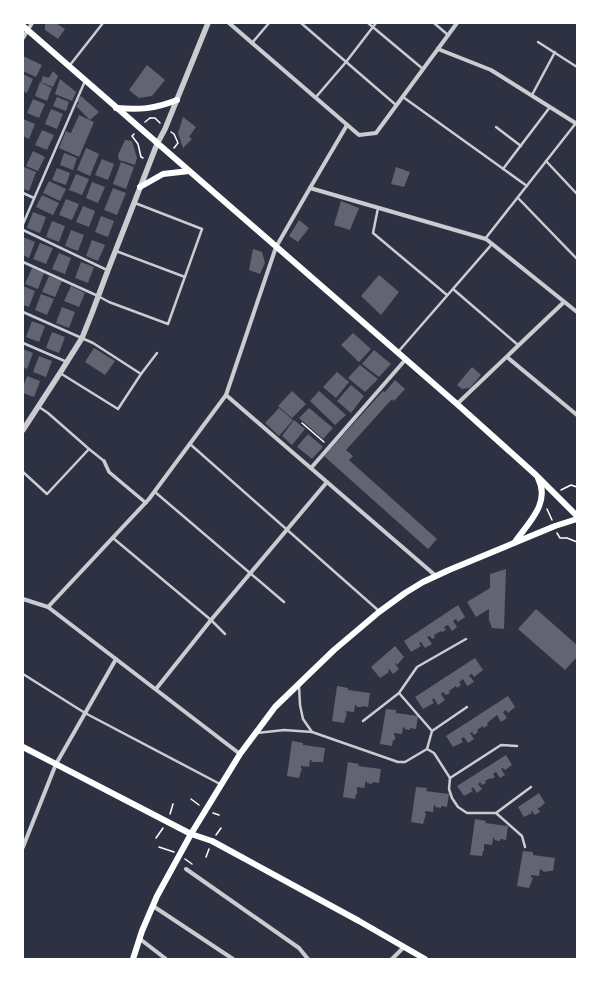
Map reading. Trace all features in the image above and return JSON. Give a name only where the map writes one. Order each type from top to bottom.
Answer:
[{"type":"main road","points":[[25,28],[458,404],[555,493],[577,517],[514,542],[436,576],[405,593],[379,612],[334,650],[275,707],[220,784],[191,834],[153,906],[133,959]]},
{"type":"main road","points":[[116,108],[135,110],[159,107],[177,100]]},
{"type":"main road","points":[[140,187],[163,174],[189,171]]},
{"type":"main road","points":[[514,542],[541,504],[543,495],[536,475]]},
{"type":"main road","points":[[23,747],[191,834],[212,841],[425,959]]},
{"type":"street","points":[[23,38],[25,28],[32,23]]},
{"type":"street","points":[[23,430],[82,338],[157,144],[166,129],[208,23]]},
{"type":"street","points":[[229,23],[359,135],[376,134],[457,23]]},
{"type":"street","points":[[438,50],[491,70],[576,124]]},
{"type":"street","points":[[48,607],[146,503],[226,395],[276,247],[347,125]]},
{"type":"street","points":[[310,188],[484,239],[577,312]]},
{"type":"street","points":[[458,404],[564,302]]},
{"type":"street","points":[[507,357],[577,415]]},
{"type":"street","points":[[311,468],[406,359]]},
{"type":"street","points":[[226,395],[436,576]]},
{"type":"street","points":[[104,461],[109,472],[146,503]]},
{"type":"street","points":[[156,690],[211,620],[327,482]]},
{"type":"street","points":[[23,599],[48,607],[240,754]]},
{"type":"street","points":[[23,847],[56,764],[116,659]]},
{"type":"street","points":[[186,870],[299,948],[308,959]]},
{"type":"street","points":[[153,906],[233,959]]},
{"type":"street","points":[[140,939],[166,959]]},
{"type":"street","points":[[392,959],[404,947]]},
{"type":"lane","points":[[69,67],[103,23]]},
{"type":"lane","points":[[252,43],[269,23]]},
{"type":"lane","points":[[301,23],[397,106]]},
{"type":"lane","points":[[368,23],[423,69]]},
{"type":"lane","points":[[316,98],[376,23]]},
{"type":"lane","points":[[434,23],[448,35]]},
{"type":"lane","points":[[538,42],[577,67]]},
{"type":"lane","points":[[532,95],[555,52]]},
{"type":"lane","points":[[23,224],[85,81]]},
{"type":"lane","points":[[403,97],[527,186]]},
{"type":"lane","points":[[503,169],[550,107]]},
{"type":"lane","points":[[484,239],[576,124]]},
{"type":"lane","points":[[496,128],[521,146]]},
{"type":"lane","points":[[546,161],[577,194]]},
{"type":"lane","points":[[23,194],[34,198]]},
{"type":"lane","points":[[518,198],[577,259]]},
{"type":"lane","points":[[23,262],[109,302],[168,324],[202,229],[134,202]]},
{"type":"lane","points":[[378,208],[373,233],[448,295]]},
{"type":"lane","points":[[23,230],[108,270]]},
{"type":"lane","points":[[398,352],[492,244]]},
{"type":"lane","points":[[115,251],[185,277]]},
{"type":"lane","points":[[453,289],[519,346]]},
{"type":"lane","points":[[23,312],[93,343],[141,374]]},
{"type":"lane","points":[[23,343],[67,362]]},
{"type":"lane","points":[[60,374],[118,410],[141,374],[157,353]]},
{"type":"lane","points":[[38,407],[48,413],[104,461]]},
{"type":"lane","points":[[190,444],[379,612]]},
{"type":"lane","points":[[23,472],[47,494],[89,449]]},
{"type":"lane","points":[[155,492],[284,602]]},
{"type":"lane","points":[[113,538],[211,620],[225,634]]},
{"type":"lane","points":[[363,721],[399,693],[417,667],[466,639]]},
{"type":"lane","points":[[23,674],[85,712],[220,784]]},
{"type":"lane","points":[[299,685],[300,705],[303,719],[312,732]]},
{"type":"lane","points":[[399,693],[432,731]]},
{"type":"lane","points":[[256,733],[284,730],[312,732],[398,762],[405,762],[427,749],[432,731],[467,707]]},
{"type":"lane","points":[[450,778],[501,745],[517,746]]},
{"type":"lane","points":[[427,749],[434,753],[450,778],[449,789],[452,798],[458,807],[467,813],[496,813],[531,787]]},
{"type":"lane","points":[[496,813],[522,836],[525,847]]},
{"type":"path","points":[[149,108],[150,118],[155,118],[166,129],[174,134]]},
{"type":"path","points":[[302,423],[330,447]]},
{"type":"path","points":[[555,493],[571,485],[577,487]]},
{"type":"path","points":[[546,506],[560,538],[567,538],[577,542]]},
{"type":"building","points":[[45,23],[56,23],[65,29],[58,39],[45,30]]},
{"type":"building","points":[[23,56],[42,65],[36,77],[23,71]]},
{"type":"building","points":[[147,65],[165,80],[152,96],[139,98],[129,90]]},
{"type":"building","points":[[53,71],[58,76],[53,87],[41,82],[43,76],[49,78]]},
{"type":"building","points":[[23,74],[33,79],[27,93],[23,91]]},
{"type":"building","points":[[60,79],[76,92],[72,101],[55,94]]},
{"type":"building","points":[[40,82],[52,88],[47,101],[35,96]]},
{"type":"building","points":[[81,96],[99,112],[90,120],[76,106],[79,103],[77,101]]},
{"type":"building","points":[[57,97],[69,102],[66,111],[53,106]]},
{"type":"building","points":[[33,99],[45,104],[39,118],[27,113]]},
{"type":"building","points":[[51,109],[63,114],[57,129],[45,124]]},
{"type":"building","points":[[79,115],[94,122],[79,157],[59,148],[66,131],[78,136],[71,133]]},
{"type":"building","points":[[183,117],[196,127],[189,137],[192,139],[183,148],[178,133]]},
{"type":"building","points":[[23,119],[35,124],[29,139],[23,136]]},
{"type":"building","points":[[42,130],[54,135],[47,150],[35,145]]},
{"type":"building","points":[[125,140],[132,141],[137,158],[135,165],[119,160],[118,155]]},
{"type":"building","points":[[86,148],[99,154],[90,176],[77,170]]},
{"type":"building","points":[[33,151],[45,157],[38,171],[26,166]]},
{"type":"building","points":[[64,153],[77,158],[73,170],[60,165]]},
{"type":"building","points":[[102,159],[114,164],[108,180],[95,175]]},
{"type":"building","points":[[121,162],[134,167],[126,189],[113,184]]},
{"type":"building","points":[[24,167],[36,172],[29,191],[23,189]]},
{"type":"building","points":[[396,167],[410,172],[404,187],[391,184]]},
{"type":"building","points":[[57,168],[70,173],[66,185],[52,180]]},
{"type":"building","points":[[76,174],[89,179],[82,195],[69,190]]},
{"type":"building","points":[[49,181],[66,189],[60,201],[43,193]]},
{"type":"building","points":[[92,182],[105,187],[98,203],[86,198]]},
{"type":"building","points":[[113,188],[126,193],[117,215],[104,210]]},
{"type":"building","points":[[42,195],[59,203],[53,215],[36,207]]},
{"type":"building","points":[[66,199],[79,204],[72,220],[59,215]]},
{"type":"building","points":[[341,201],[359,208],[350,230],[334,225]]},
{"type":"building","points":[[83,206],[95,211],[89,227],[76,222]]},
{"type":"building","points":[[33,212],[46,217],[40,233],[27,228]]},
{"type":"building","points":[[101,216],[114,221],[108,237],[95,232]]},
{"type":"building","points":[[299,220],[309,228],[298,242],[289,236]]},
{"type":"building","points":[[52,221],[65,226],[59,242],[46,237]]},
{"type":"building","points":[[71,230],[84,235],[78,251],[65,246]]},
{"type":"building","points":[[23,237],[35,242],[29,258],[23,255]]},
{"type":"building","points":[[92,240],[105,245],[98,261],[86,256]]},
{"type":"building","points":[[40,243],[53,248],[46,264],[33,259]]},
{"type":"building","points":[[253,249],[262,252],[265,263],[260,274],[249,270]]},
{"type":"building","points":[[59,253],[71,258],[65,274],[52,269]]},
{"type":"building","points":[[81,262],[94,267],[88,283],[75,278]]},
{"type":"building","points":[[32,268],[44,273],[38,289],[25,284]]},
{"type":"building","points":[[379,275],[399,292],[381,315],[361,296]]},
{"type":"building","points":[[49,276],[62,281],[55,297],[42,292]]},
{"type":"building","points":[[23,286],[35,291],[29,307],[23,305]]},
{"type":"building","points":[[71,286],[85,293],[79,307],[64,301]]},
{"type":"building","points":[[41,294],[54,299],[47,315],[35,310]]},
{"type":"building","points":[[62,307],[75,312],[69,328],[56,323]]},
{"type":"building","points":[[32,321],[45,326],[39,342],[26,337]]},
{"type":"building","points":[[52,332],[65,337],[59,353],[46,348]]},
{"type":"building","points":[[353,333],[371,349],[359,362],[341,345]]},
{"type":"building","points":[[94,348],[115,361],[105,375],[85,362]]},
{"type":"building","points":[[23,349],[33,353],[27,369],[23,367]]},
{"type":"building","points":[[374,350],[391,364],[379,377],[362,364]]},
{"type":"building","points":[[39,356],[52,361],[46,377],[33,372]]},
{"type":"building","points":[[360,365],[378,379],[365,392],[348,378]]},
{"type":"building","points":[[472,367],[481,375],[470,388],[462,389],[457,385]]},
{"type":"building","points":[[337,372],[349,382],[336,398],[323,387]]},
{"type":"building","points":[[27,376],[40,381],[34,397],[23,393],[23,387]]},
{"type":"building","points":[[395,380],[405,389],[394,401],[392,399],[346,450],[353,456],[349,460],[437,539],[428,549],[324,456],[383,391],[385,392]]},
{"type":"building","points":[[351,385],[364,396],[351,413],[337,401]]},
{"type":"building","points":[[292,391],[306,404],[292,418],[278,406]]},
{"type":"building","points":[[319,391],[346,415],[335,425],[310,401]]},
{"type":"building","points":[[279,408],[293,420],[279,436],[265,423]]},
{"type":"building","points":[[309,408],[333,428],[323,439],[299,418]]},
{"type":"building","points":[[294,420],[305,429],[292,445],[282,436]]},
{"type":"building","points":[[308,434],[323,447],[312,459],[297,447]]},
{"type":"building","points":[[506,569],[504,629],[492,628],[489,620],[489,609],[476,617],[467,602],[490,588],[490,574]]},
{"type":"building","points":[[458,605],[465,617],[458,622],[456,619],[453,621],[457,627],[452,631],[448,625],[444,627],[446,630],[434,635],[435,637],[432,639],[430,636],[427,637],[432,644],[425,648],[421,642],[419,643],[421,646],[411,652],[404,641]]},
{"type":"building","points":[[536,609],[577,645],[577,657],[565,670],[518,629]]},
{"type":"building","points":[[395,646],[404,657],[397,665],[396,663],[395,664],[399,669],[393,674],[389,669],[389,672],[380,678],[371,667]]},
{"type":"building","points":[[475,658],[483,670],[474,677],[472,674],[469,675],[474,682],[467,686],[463,679],[459,682],[461,685],[457,688],[456,686],[449,691],[450,693],[446,695],[443,692],[441,694],[445,700],[438,705],[434,698],[432,700],[434,703],[423,709],[415,697]]},
{"type":"building","points":[[337,686],[348,688],[348,690],[370,693],[368,707],[356,707],[357,705],[355,705],[354,712],[346,711],[347,713],[344,723],[332,721]]},
{"type":"building","points":[[508,696],[515,707],[508,713],[506,710],[503,712],[507,718],[501,722],[497,715],[487,723],[488,725],[484,728],[483,726],[477,730],[478,732],[474,735],[472,732],[470,733],[474,739],[468,743],[464,737],[461,739],[463,742],[453,747],[446,736]]},
{"type":"building","points":[[386,709],[396,710],[396,713],[418,716],[416,729],[410,728],[410,730],[403,727],[402,734],[394,733],[395,740],[393,740],[392,746],[380,744]]},
{"type":"building","points":[[292,741],[303,743],[303,745],[325,748],[323,762],[311,762],[312,760],[310,760],[309,767],[301,766],[302,768],[299,778],[287,776]]},
{"type":"building","points":[[506,755],[512,765],[505,770],[503,768],[501,769],[505,775],[500,778],[496,772],[493,774],[495,777],[485,781],[486,783],[482,785],[480,782],[478,784],[482,789],[477,793],[473,787],[471,789],[473,791],[464,796],[457,786]]},
{"type":"building","points":[[348,762],[359,764],[358,766],[381,769],[379,783],[373,782],[372,784],[367,783],[366,781],[364,788],[357,787],[355,799],[343,797]]},
{"type":"building","points":[[416,787],[427,788],[426,791],[449,794],[447,807],[441,806],[441,808],[435,807],[436,806],[434,805],[433,812],[425,811],[426,814],[423,824],[411,822]]},
{"type":"building","points":[[539,793],[545,803],[539,808],[537,807],[540,812],[535,815],[531,811],[532,813],[524,817],[518,807]]},
{"type":"building","points":[[475,819],[486,821],[485,823],[508,826],[506,840],[500,839],[500,841],[494,840],[495,838],[493,838],[492,845],[484,844],[482,856],[470,855]]},
{"type":"building","points":[[523,851],[533,852],[533,855],[555,858],[553,871],[547,872],[540,869],[539,876],[531,875],[533,878],[529,888],[517,886]]}]
